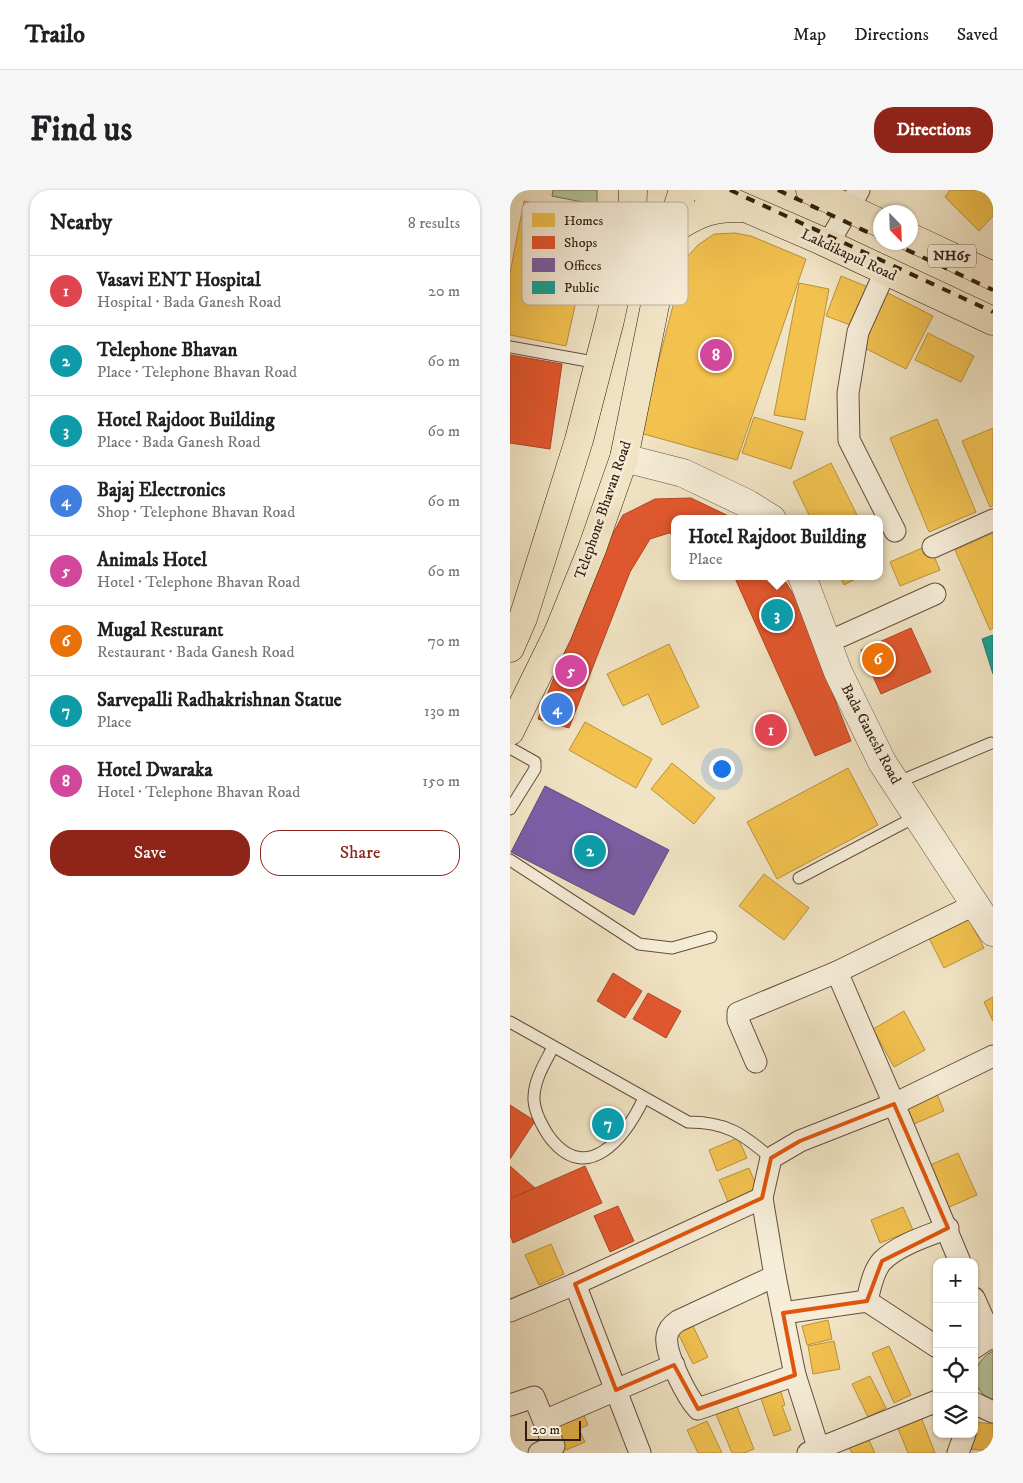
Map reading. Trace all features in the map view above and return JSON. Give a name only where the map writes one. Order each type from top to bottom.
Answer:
[{"type":"main road","name":"Telephone Bhavan Road","points":[[679,202],[683,190]]},
{"type":"main road","name":"Lakdikapul Road","points":[[704,190],[828,244],[993,321]]},
{"type":"main road","points":[[810,190],[853,199],[873,217]]},
{"type":"main road","points":[[688,220],[698,214],[713,209],[746,208]]},
{"type":"main road","name":"NH65","points":[[918,241],[993,276]]},
{"type":"main road","points":[[510,648],[523,618],[579,440],[612,305]]},
{"type":"main road","name":"Telephone Bhavan Road","points":[[510,731],[558,633],[592,549],[624,458],[655,305]]},
{"type":"street","points":[[828,244],[853,199]]},
{"type":"street","points":[[885,272],[858,332],[848,393],[849,440],[894,531]]},
{"type":"street","points":[[624,458],[683,473],[748,504],[766,515]]},
{"type":"street","points":[[933,547],[993,520]]},
{"type":"street","name":"Bada Ganesh Road","points":[[803,580],[826,643],[882,762],[993,932]]},
{"type":"street","points":[[826,643],[934,594]]},
{"type":"street","points":[[756,1062],[738,1020],[738,1013],[836,972],[976,904]]},
{"type":"street","points":[[836,972],[948,1228],[959,1258]]},
{"type":"street","points":[[933,1403],[816,1451],[795,1375],[762,1198],[771,1158],[800,1141],[894,1104],[993,1056]]},
{"type":"street","points":[[510,1311],[575,1284],[762,1198]]},
{"type":"street","points":[[866,1301],[874,1275],[882,1261],[901,1248],[948,1228]]},
{"type":"street","points":[[776,1276],[678,1320],[669,1328],[666,1336],[666,1345],[674,1365],[698,1409],[795,1375]]},
{"type":"street","points":[[575,1284],[640,1453]]},
{"type":"street","points":[[783,1313],[866,1301],[933,1344]]},
{"type":"street","points":[[975,1303],[986,1341]]},
{"type":"street","points":[[544,1421],[674,1365]]},
{"type":"street","points":[[510,1405],[534,1396],[554,1446],[539,1453]]},
{"type":"street","points":[[958,1453],[964,1438]]},
{"type":"lane","points":[[510,347],[599,363]]},
{"type":"lane","points":[[896,783],[990,744]]},
{"type":"lane","points":[[510,748],[535,762],[535,768],[510,809]]},
{"type":"lane","points":[[799,878],[917,816]]},
{"type":"lane","points":[[510,860],[639,944],[672,948],[710,937]]},
{"type":"lane","points":[[510,1022],[688,1122],[709,1122],[744,1135],[771,1158]]},
{"type":"lane","points":[[553,1047],[535,1086],[533,1099],[541,1125],[556,1145],[575,1158],[591,1158],[608,1149],[627,1130],[644,1098]]},
{"type":"highlighted area","points":[[894,1104],[948,1228],[882,1261],[867,1301],[783,1313],[795,1375],[698,1409],[674,1365],[616,1390],[575,1284],[762,1198],[771,1158],[800,1141]]},
{"type":"green space","points":[[553,190],[597,190],[597,202],[582,202],[552,196]]},
{"type":"green space","points":[[993,1351],[993,1400],[978,1388],[978,1367],[986,1356]]},
{"type":"building: Homes","points":[[950,190],[993,190],[993,216],[979,231],[945,197]]},
{"type":"building: Homes","points":[[522,211],[522,305],[575,305],[566,346],[510,335],[510,273]]},
{"type":"building: Homes","points":[[735,233],[751,236],[806,259],[737,460],[640,433],[673,305],[688,305],[688,256],[698,245],[714,234]]},
{"type":"building: Homes","points":[[841,276],[868,287],[853,326],[826,316]]},
{"type":"building: Homes","points":[[799,283],[829,289],[805,420],[774,415]]},
{"type":"building: Homes","points":[[886,292],[933,316],[906,369],[859,345]]},
{"type":"building: Homes","points":[[928,333],[974,356],[961,382],[915,360]]},
{"type":"building: Homes","points":[[754,417],[803,432],[791,469],[742,453]]},
{"type":"building: Homes","points":[[937,419],[976,512],[929,532],[890,438]]},
{"type":"building: Homes","points":[[993,428],[993,506],[990,507],[962,441]]},
{"type":"building: Homes","points":[[831,463],[857,515],[809,515],[793,482]]},
{"type":"building: Homes","points":[[993,533],[993,628],[990,630],[955,550]]},
{"type":"building: Homes","points":[[929,545],[940,570],[900,586],[890,562]]},
{"type":"building: Homes","points":[[842,580],[853,580],[844,585]]},
{"type":"building: Homes","points":[[669,644],[699,707],[662,725],[648,694],[623,706],[607,674]]},
{"type":"building: Homes","points":[[585,722],[652,759],[636,788],[569,750]]},
{"type":"building: Homes","points":[[672,763],[715,798],[694,824],[651,789]]},
{"type":"building: Homes","points":[[848,768],[878,825],[777,879],[747,822]]},
{"type":"building: Homes","points":[[764,874],[809,908],[784,940],[739,906]]},
{"type":"building: Homes","points":[[965,912],[984,948],[944,968],[926,932]]},
{"type":"building: Homes","points":[[993,997],[993,1021],[984,1002]]},
{"type":"building: Homes","points":[[904,1011],[925,1050],[894,1067],[873,1029]]},
{"type":"building: Homes","points":[[935,1089],[944,1111],[912,1125],[902,1103]]},
{"type":"building: Homes","points":[[738,1138],[747,1158],[717,1171],[709,1150]]},
{"type":"building: Homes","points":[[958,1153],[977,1195],[947,1208],[928,1166]]},
{"type":"building: Homes","points":[[749,1168],[759,1192],[729,1204],[719,1180]]},
{"type":"building: Homes","points":[[903,1207],[913,1230],[880,1243],[871,1220]]},
{"type":"building: Homes","points":[[551,1244],[564,1274],[539,1285],[525,1255]]},
{"type":"building: Homes","points":[[689,1318],[708,1357],[693,1364],[674,1325]]},
{"type":"building: Homes","points":[[828,1320],[832,1339],[807,1345],[802,1326]]},
{"type":"building: Homes","points":[[834,1341],[840,1369],[813,1374],[808,1346]]},
{"type":"building: Homes","points":[[889,1346],[911,1395],[894,1403],[872,1353]]},
{"type":"building: Homes","points":[[870,1376],[886,1408],[868,1417],[852,1384]]},
{"type":"building: Homes","points":[[779,1386],[785,1405],[782,1406],[791,1430],[774,1436],[759,1393]]},
{"type":"building: Homes","points":[[734,1399],[754,1449],[744,1453],[732,1453],[713,1407]]},
{"type":"building: Homes","points":[[581,1408],[588,1425],[579,1429],[585,1442],[566,1450],[553,1420]]},
{"type":"building: Homes","points":[[921,1417],[935,1453],[908,1453],[897,1426]]},
{"type":"building: Homes","points":[[707,1421],[722,1453],[698,1453],[687,1430]]},
{"type":"building: Homes","points":[[978,1422],[993,1424],[993,1451],[970,1449],[973,1438],[978,1438]]},
{"type":"building: Homes","points":[[866,1434],[875,1453],[852,1453],[847,1443]]},
{"type":"building: Shops","points":[[510,355],[562,364],[550,449],[510,443]]},
{"type":"building: Shops","points":[[691,498],[727,515],[671,515],[671,534],[650,539],[630,572],[569,728],[538,719],[598,561],[623,515],[655,499]]},
{"type":"building: Shops","points":[[736,580],[784,580],[796,599],[851,741],[815,756]]},
{"type":"building: Shops","points":[[911,628],[931,672],[881,694],[861,650]]},
{"type":"building: Shops","points":[[613,973],[642,991],[625,1018],[597,1001]]},
{"type":"building: Shops","points":[[648,993],[681,1011],[666,1038],[633,1019]]},
{"type":"building: Shops","points":[[510,1105],[535,1121],[510,1159]]},
{"type":"building: Shops","points":[[510,1166],[535,1188],[513,1198],[510,1197]]},
{"type":"building: Shops","points":[[585,1166],[602,1203],[513,1243],[510,1235],[510,1199]]},
{"type":"building: Shops","points":[[618,1206],[634,1241],[610,1252],[594,1216]]},
{"type":"building: Offices","points":[[545,786],[669,850],[634,915],[511,852]]},
{"type":"building: Public","points":[[993,635],[993,674],[982,639]]},
{"type":"railway","points":[[730,190],[993,312]]},
{"type":"railway","points":[[778,190],[873,235]]},
{"type":"railway","points":[[907,250],[993,290]]},
{"type":"place","name":"Hotel Dwaraka","points":[[716,355]]},
{"type":"place","name":"Hotel Rajdoot Building","points":[[777,615]]},
{"type":"place","name":"Mugal Resturant","points":[[878,659]]},
{"type":"place","name":"Animals Hotel","points":[[571,671]]},
{"type":"place","name":"Bajaj Electronics","points":[[557,709]]},
{"type":"place","name":"Vasavi ENT Hospital","points":[[771,730]]},
{"type":"place","name":"Telephone Bhavan","points":[[590,851]]},
{"type":"place","name":"Sarvepalli Radhakrishnan Statue","points":[[608,1124]]}]
